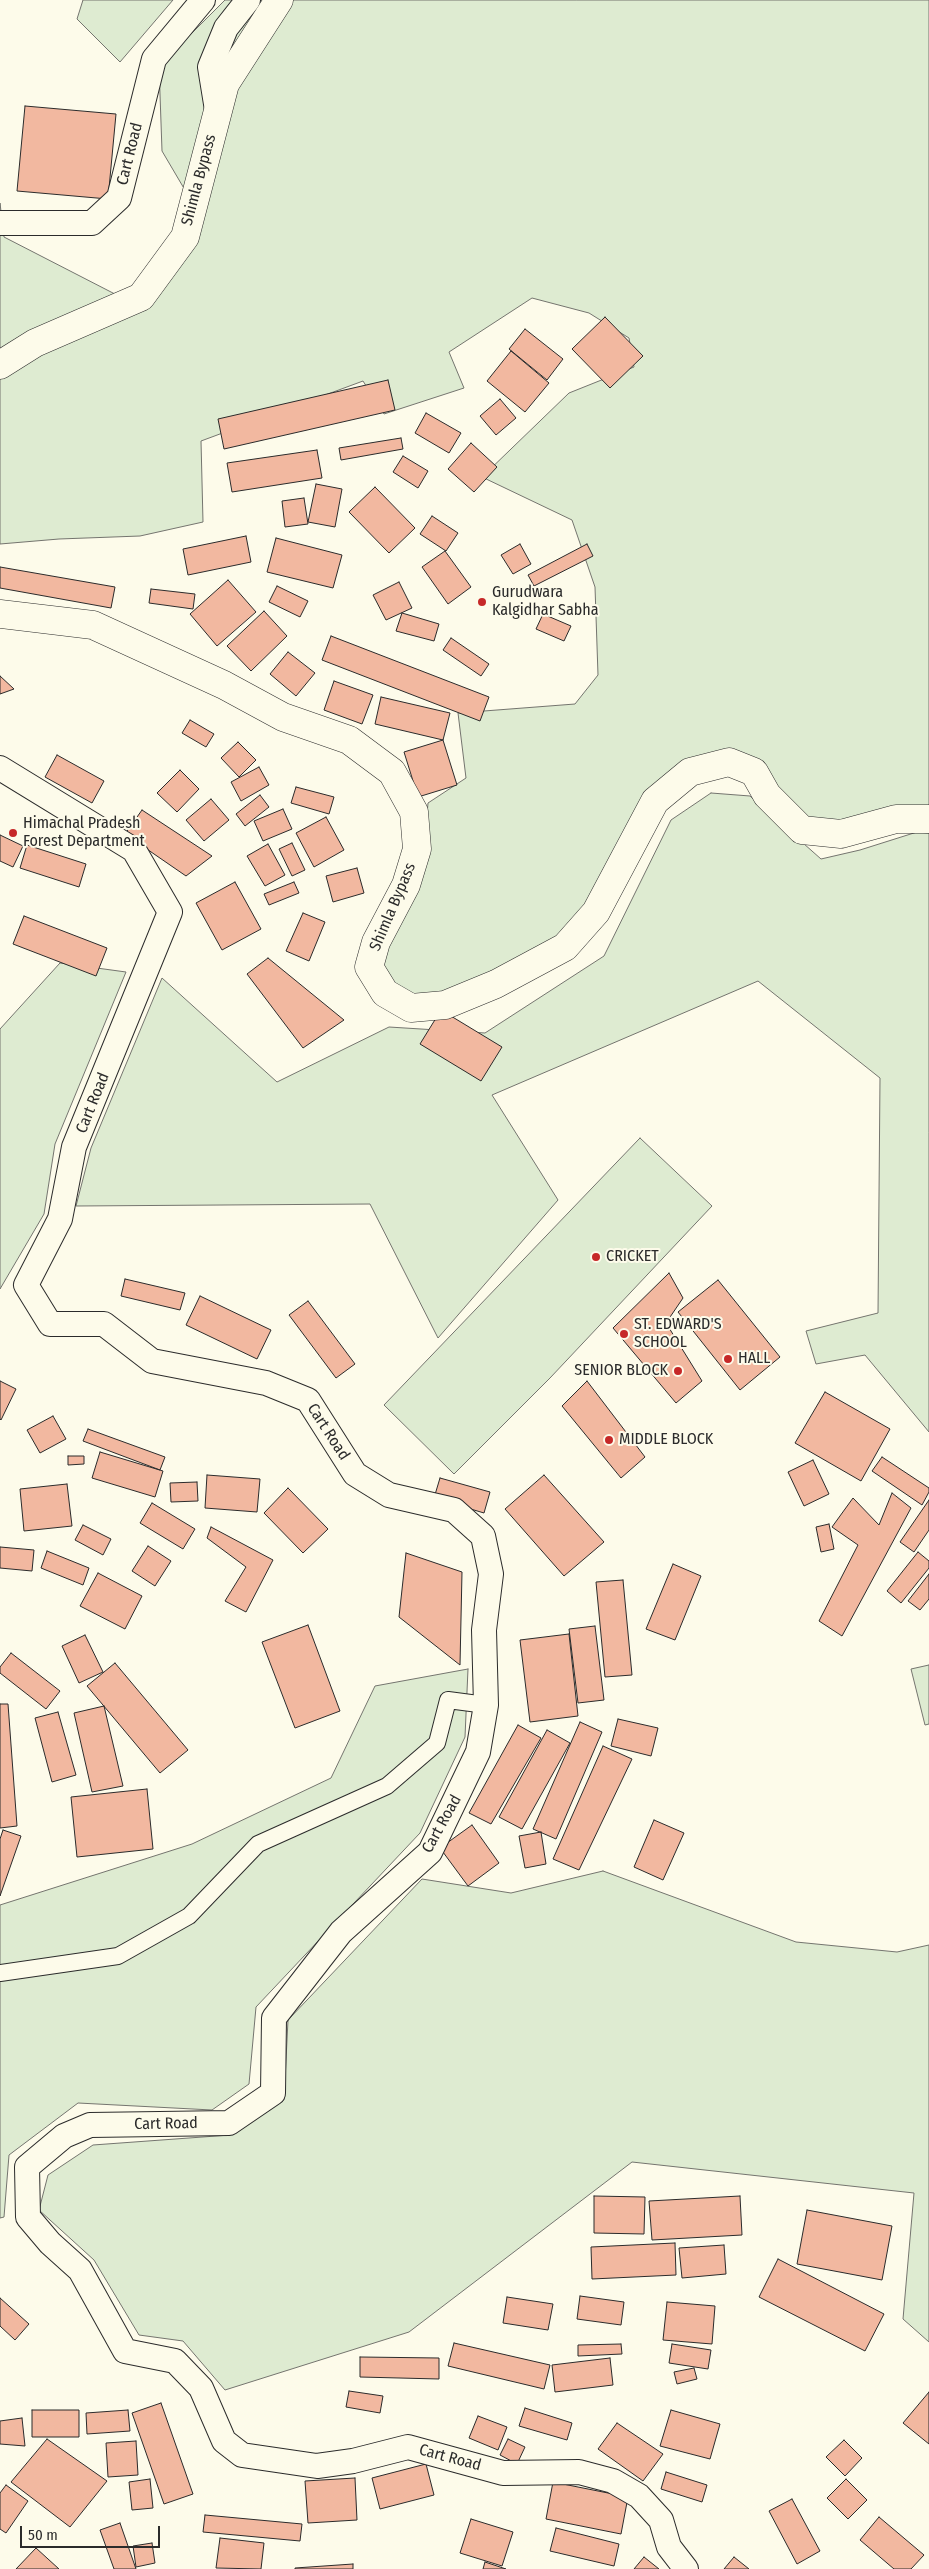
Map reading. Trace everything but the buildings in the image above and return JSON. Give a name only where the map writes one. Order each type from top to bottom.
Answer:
[{"type":"highway","name":"Shimla Bypass","points":[[0,365],[34,343],[141,297],[184,237],[225,84],[279,0]]},
{"type":"highway","name":"Shimla Bypass","points":[[0,614],[93,625],[224,685],[283,717],[349,740],[392,772],[414,812],[417,849],[406,885],[376,942],[369,967],[385,993],[410,1008],[445,1005],[496,984],[565,947],[596,912],[655,801],[690,772],[729,762],[754,772],[767,796],[802,830],[840,834],[896,819],[929,819]]},
{"type":"main road","name":"Cart Road","points":[[0,224],[92,223],[119,198],[154,59],[203,0]]},
{"type":"main road","points":[[217,111],[210,67],[226,28],[248,0]]},
{"type":"main road","name":"Cart Road","points":[[0,768],[134,850],[170,912],[74,1147],[60,1218],[26,1286],[50,1324],[104,1324],[152,1361],[266,1383],[308,1400],[355,1474],[389,1495],[454,1510],[483,1536],[491,1574],[484,1630],[486,1705],[478,1752],[430,1852],[341,1932],[274,2018],[272,2093],[229,2123],[90,2125],[64,2136],[28,2167],[28,2217],[50,2243],[80,2270],[125,2351],[174,2361],[201,2388],[224,2441],[242,2455],[317,2466],[352,2461],[408,2447],[503,2473],[579,2472],[613,2481],[639,2496],[661,2520],[669,2547],[686,2569]]},
{"type":"street","points":[[0,1972],[118,1956],[190,1916],[258,1844],[387,1786],[437,1743],[448,1700],[486,1705]]},
{"type":"green space","points":[[83,0],[173,0],[120,62],[77,19]]},
{"type":"green space","points":[[225,0],[929,0],[929,810],[841,825],[804,822],[755,764],[687,766],[589,909],[560,941],[442,1000],[409,999],[376,964],[424,850],[428,803],[466,778],[458,713],[575,704],[598,675],[595,587],[572,520],[482,477],[569,393],[634,367],[629,338],[589,313],[532,298],[449,352],[464,388],[384,414],[363,381],[201,441],[203,522],[140,536],[59,539],[0,544],[0,203],[4,237],[146,310],[202,219],[162,151],[159,66]]},
{"type":"green space","points":[[711,793],[750,796],[821,859],[860,850],[917,832],[929,833],[929,1432],[865,1355],[816,1364],[806,1331],[878,1313],[880,1078],[758,981],[492,1095],[558,1200],[438,1338],[370,1204],[76,1206],[91,1148],[162,978],[277,1082],[389,1027],[485,1033],[604,956],[671,820]]},
{"type":"green space","points":[[60,963],[126,972],[55,1144],[44,1214],[0,1289],[0,1029]]},
{"type":"green space","name":"CRICKET","points":[[640,1138],[712,1206],[550,1378],[454,1474],[384,1405]]},
{"type":"green space","points":[[929,1665],[929,1724],[925,1725],[911,1669]]},
{"type":"green space","points":[[468,1669],[465,1737],[420,1833],[256,2007],[249,2084],[212,2110],[78,2103],[9,2155],[4,2217],[0,2218],[0,1905],[192,1844],[331,1778],[375,1686]]},
{"type":"green space","points":[[603,1871],[796,1942],[897,1952],[929,1945],[929,2342],[903,2319],[914,2193],[632,2162],[409,2332],[225,2390],[183,2341],[139,2335],[94,2260],[39,2210],[48,2175],[93,2145],[230,2135],[284,2100],[288,2020],[422,1879],[511,1893]]},
{"type":"place","name":"Gurudwara Kalgidhar Sabha","points":[[482,602]]},
{"type":"place","name":"Himachal Pradesh Forest Department","points":[[13,833]]},
{"type":"place","name":"CRICKET","points":[[596,1257]]},
{"type":"place","name":"ST. EDWARD'S SCHOOL","points":[[624,1334]]},
{"type":"place","name":"HALL","points":[[728,1359]]},
{"type":"place","name":"SENIOR BLOCK","points":[[678,1371]]},
{"type":"place","name":"MIDDLE BLOCK","points":[[609,1440]]}]
